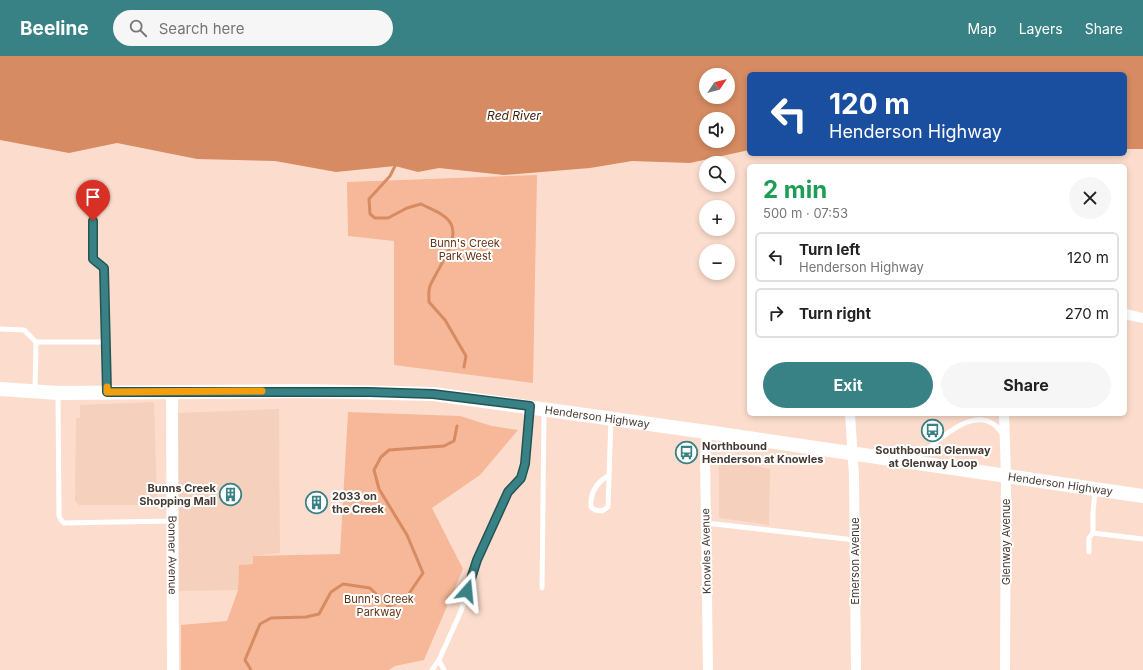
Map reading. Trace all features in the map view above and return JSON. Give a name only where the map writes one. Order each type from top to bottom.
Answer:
[{"type":"main road","name":"Henderson Highway","points":[[0,389],[35,390],[58,393],[369,392],[433,394],[530,406],[1143,496]]},
{"type":"street","points":[[1127,314],[1143,318]]},
{"type":"street","name":"Bonner Avenue","points":[[172,392],[171,521],[173,670]]},
{"type":"street","name":"Emerson Avenue","points":[[850,416],[855,540],[856,670]]},
{"type":"street","name":"Glenway Avenue","points":[[1004,416],[1006,476],[1005,670]]},
{"type":"street","name":"Knowles Avenue","points":[[707,432],[706,523],[708,670]]},
{"type":"lane","points":[[93,221],[93,259],[104,268],[107,392]]},
{"type":"lane","points":[[0,329],[24,330],[36,342],[105,342]]},
{"type":"lane","points":[[35,390],[36,342]]},
{"type":"lane","points":[[58,393],[60,520],[64,523],[171,521]]},
{"type":"lane","points":[[432,670],[439,660],[461,611],[477,560],[508,492],[521,478],[526,458],[530,406]]},
{"type":"lane","points":[[542,588],[544,409]]},
{"type":"lane","points":[[608,476],[600,480],[590,497],[591,507],[595,510],[602,511],[608,507],[611,418]]},
{"type":"lane","points":[[913,462],[953,428],[968,421],[985,420],[998,428],[1004,438]]},
{"type":"lane","points":[[1090,552],[1089,538],[1093,533],[1095,489]]},
{"type":"lane","points":[[706,523],[855,540]]},
{"type":"lane","points":[[1093,533],[1143,539]]},
{"type":"lane","points":[[439,660],[444,670]]},
{"type":"shaded area","points":[[154,402],[157,505],[79,505],[75,501],[76,418],[80,418],[80,405]]},
{"type":"shaded area","points":[[279,409],[280,553],[254,556],[253,564],[239,565],[238,590],[177,591],[177,413]]},
{"type":"shaded area","points":[[719,459],[770,469],[769,525],[719,518]]},
{"type":"green space","name":"Bunn's Creek Park West","points":[[537,175],[533,383],[394,365],[394,241],[348,236],[347,182]]},
{"type":"green space","name":"Bunn's Creek Parkway","points":[[348,412],[460,416],[492,426],[518,430],[480,475],[432,508],[463,569],[424,660],[395,666],[389,670],[181,670],[181,625],[227,621],[238,590],[239,565],[253,564],[253,556],[340,554]]},
{"type":"water","name":"Red River","points":[[0,56],[1143,56],[1143,149],[1127,149],[1127,72],[747,72],[747,150],[722,156],[699,156],[699,161],[690,163],[632,161],[590,168],[504,175],[439,168],[418,172],[395,166],[336,172],[275,161],[197,159],[117,143],[69,153],[0,140]]},
{"type":"waterway","points":[[395,166],[390,176],[369,199],[370,214],[375,218],[388,218],[407,208],[421,204],[449,220],[453,231],[450,247],[430,286],[429,302],[445,320],[466,356],[464,367]]},
{"type":"waterway","points":[[251,670],[245,660],[260,624],[271,618],[306,617],[319,614],[331,592],[343,584],[370,588],[388,606],[404,601],[423,573],[407,535],[379,489],[374,470],[381,457],[389,450],[444,446],[454,441],[457,426]]},
{"type":"slow traffic","points":[[107,387],[107,392],[262,391]]},
{"type":"place","name":"Southbound Glenway at Glenway Loop","points":[[933,430]]},
{"type":"place","name":"Northbound Henderson at Knowles","points":[[687,452]]},
{"type":"place","name":"Bunns Creek Shopping Mall","points":[[231,494]]},
{"type":"place","name":"2033 on the Creek","points":[[316,502]]},
{"type":"route","points":[[93,221],[93,259],[104,268],[107,392],[305,391],[433,394],[530,406],[525,464],[521,478],[508,492],[477,560],[467,591]]}]
